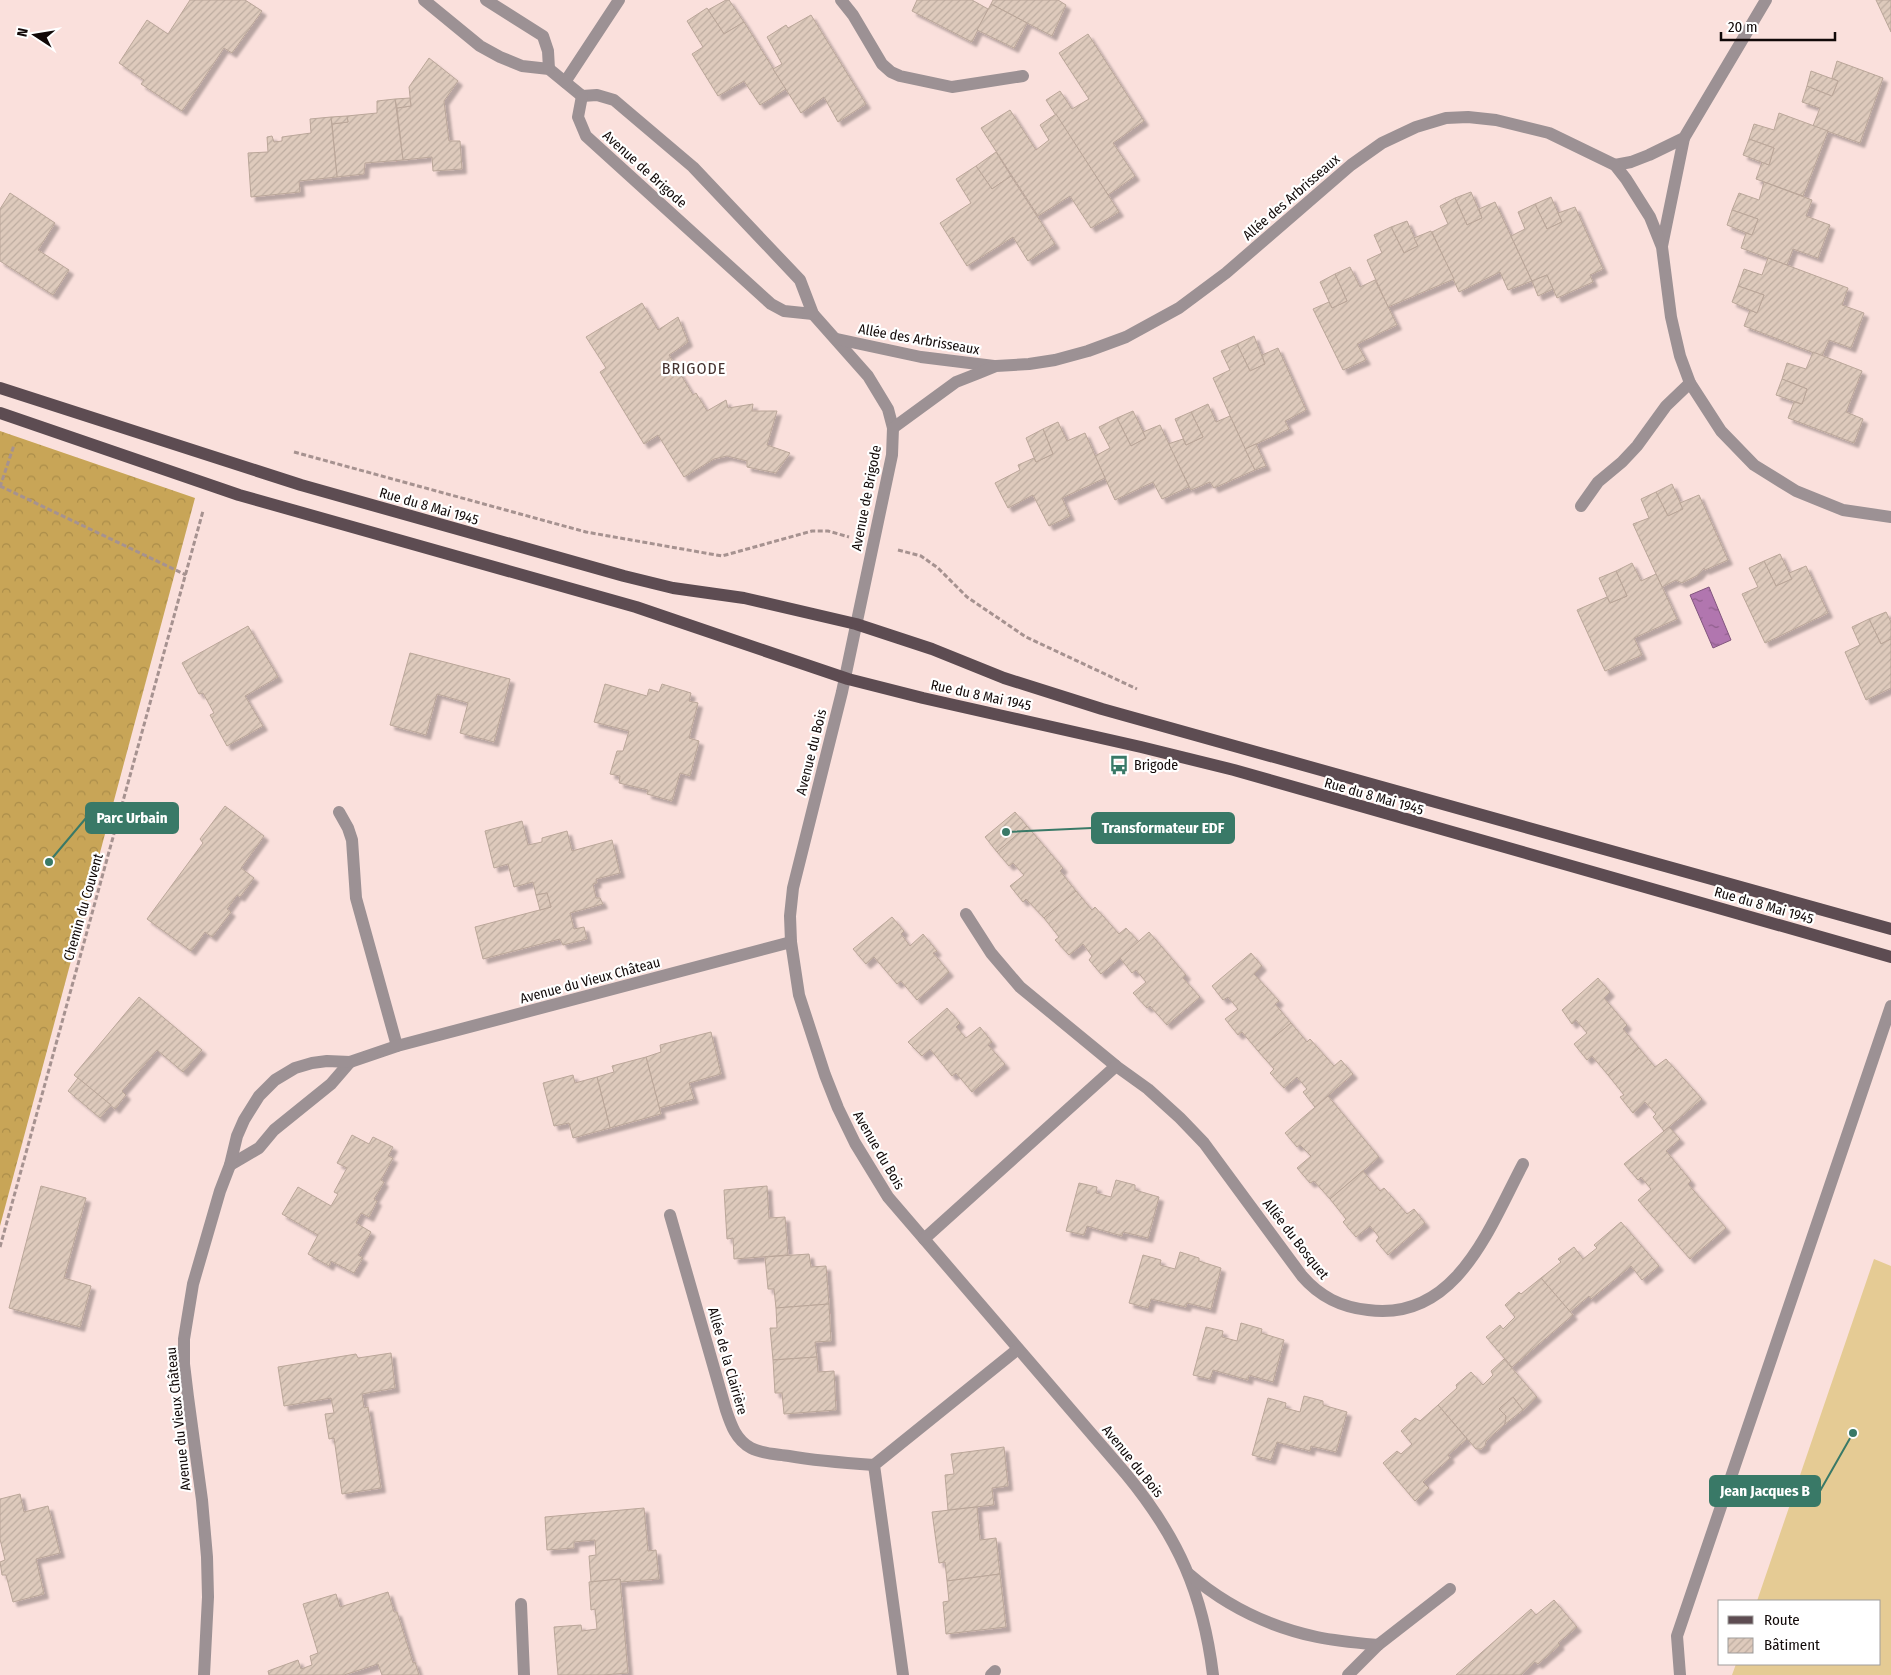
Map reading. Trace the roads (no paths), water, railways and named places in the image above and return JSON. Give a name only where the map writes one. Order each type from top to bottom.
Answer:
[{"type":"main road","name":"Rue du 8 Mai 1945","points":[[0,388],[301,485],[624,576],[673,588],[744,598],[856,624],[932,649],[1004,678],[1083,703],[1891,928]]},
{"type":"main road","name":"Rue du 8 Mai 1945","points":[[0,413],[210,486],[636,607],[845,678],[923,698],[1234,770],[1891,957]]},
{"type":"street","points":[[424,0],[474,41],[500,57],[522,66],[548,69],[582,96]]},
{"type":"street","points":[[486,0],[543,36],[548,52],[548,69]]},
{"type":"street","points":[[565,82],[619,0]]},
{"type":"street","points":[[841,0],[853,15],[882,64],[895,74],[952,87],[1023,76]]},
{"type":"street","name":"Allée des Arbrisseaux","points":[[1662,247],[1684,138],[1766,0]]},
{"type":"street","name":"Avenue de Brigode","points":[[813,314],[784,312],[771,304],[586,136],[578,116],[582,96],[597,95],[614,100],[693,168],[800,280],[813,314],[868,376],[888,410],[893,428],[892,455],[856,624]]},
{"type":"street","name":"Allée des Arbrisseaux","points":[[837,339],[921,357],[996,366],[1054,360],[1088,351],[1126,337],[1179,308],[1226,273],[1351,165],[1382,143],[1416,127],[1446,118],[1468,117],[1496,120],[1549,133],[1615,165],[1626,179],[1650,217],[1662,247],[1671,317],[1680,356],[1690,383],[1721,431],[1754,465],[1796,491],[1843,510],[1891,517]]},
{"type":"street","points":[[1615,165],[1649,156],[1684,138]]},
{"type":"street","name":"Allée des Arbrisseaux","points":[[893,428],[956,382],[996,366]]},
{"type":"street","points":[[1580,506],[1598,482],[1622,462],[1637,446],[1666,406],[1690,383]]},
{"type":"street","points":[[845,678],[856,624]]},
{"type":"street","name":"Avenue du Bois","points":[[845,678],[793,888],[791,942],[799,995],[838,1108],[855,1142],[888,1197],[1147,1500],[1178,1550],[1189,1574],[1200,1607],[1213,1675]]},
{"type":"street","points":[[339,812],[352,840],[356,898],[396,1046]]},
{"type":"street","name":"Allée du Bosquet","points":[[966,914],[991,953],[1020,987],[1116,1066],[1148,1089],[1204,1143],[1302,1276],[1312,1288],[1324,1297],[1337,1303],[1356,1309],[1389,1311],[1407,1308],[1435,1295],[1450,1284],[1480,1247],[1523,1164]]},
{"type":"street","name":"Avenue du Vieux Château","points":[[204,1675],[208,1598],[207,1557],[202,1500],[184,1364],[184,1339],[193,1284],[220,1190],[230,1165],[237,1136],[244,1120],[259,1096],[275,1080],[295,1068],[312,1063],[327,1061],[350,1062],[396,1046],[791,942]]},
{"type":"street","points":[[1680,1675],[1677,1636],[1891,1006]]},
{"type":"street","points":[[230,1165],[259,1148],[274,1130],[331,1084],[350,1062]]},
{"type":"street","points":[[924,1239],[1116,1066]]},
{"type":"street","name":"Allée de la Clairière","points":[[670,1215],[726,1410],[733,1429],[740,1439],[751,1448],[770,1453],[829,1462],[874,1465]]},
{"type":"street","points":[[903,1675],[874,1465],[1018,1349]]},
{"type":"street","name":"Avenue du Bois","points":[[1189,1574],[1211,1593],[1264,1620],[1290,1630],[1317,1637],[1378,1646]]},
{"type":"street","points":[[1348,1675],[1378,1646],[1450,1589]]},
{"type":"street","points":[[521,1604],[524,1675]]},
{"type":"water","points":[[1709,587],[1731,640],[1713,648],[1690,595]]},
{"type":"place","name":"Brigode","points":[[1119,765]]},
{"type":"place","name":"Transformateur EDF","points":[[1006,832]]},
{"type":"place","name":"Parc Urbain","points":[[49,862]]},
{"type":"place","name":"Jean Jacques B","points":[[1853,1433]]},
{"type":"district","name":"BRIGODE","points":[[694,368]]}]
